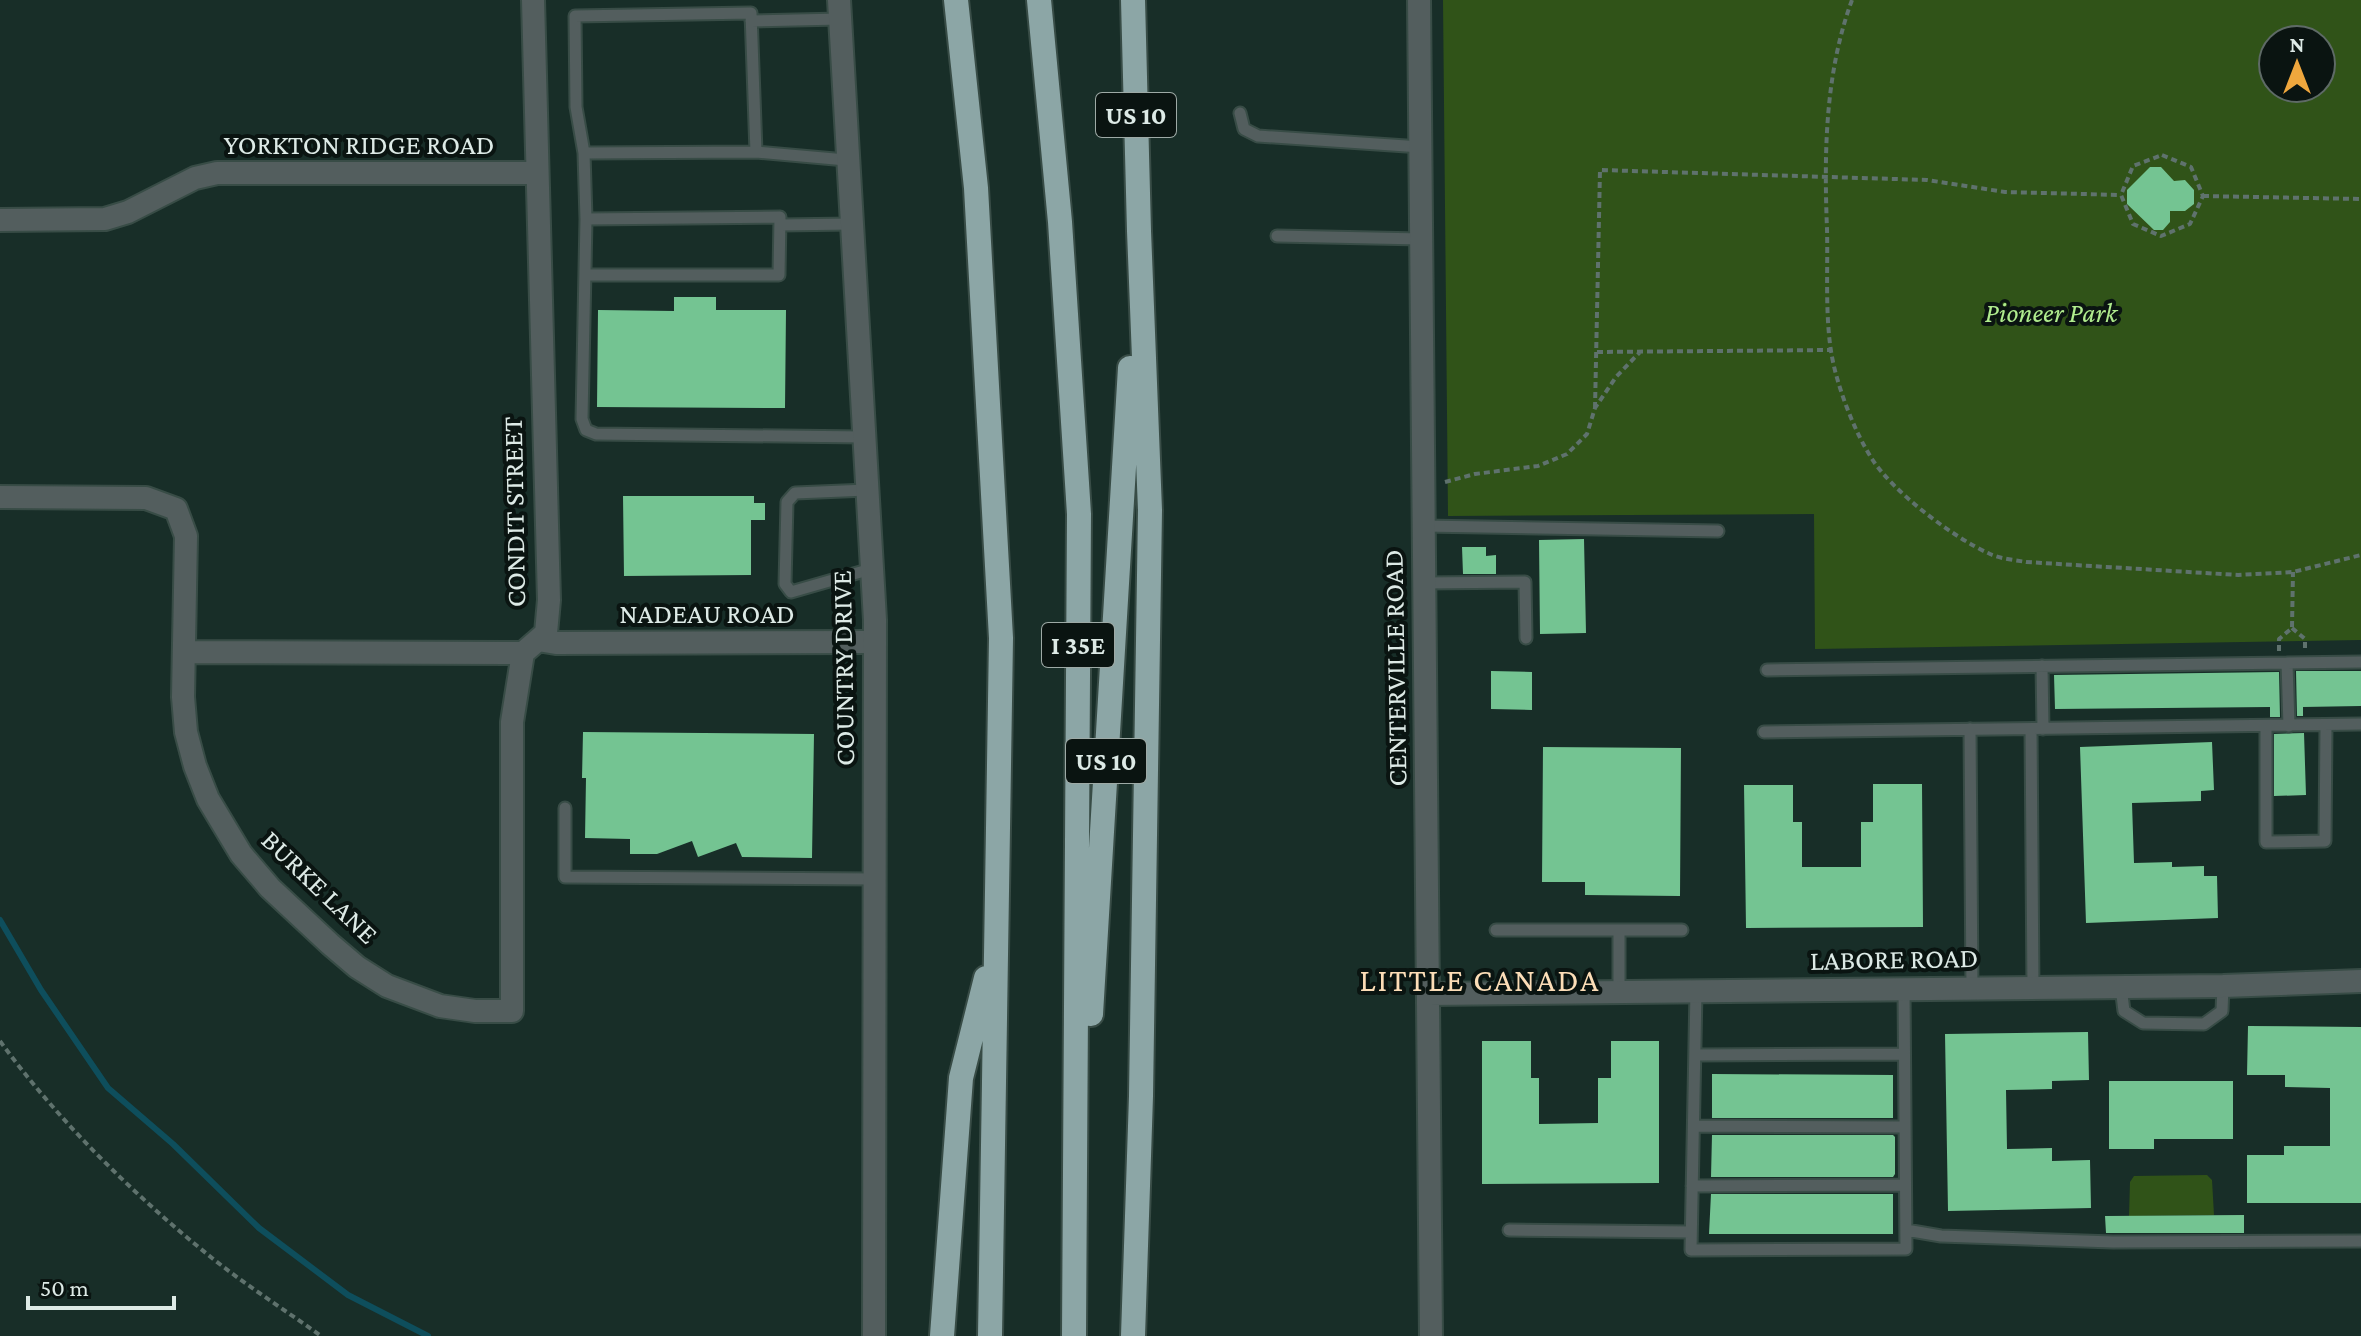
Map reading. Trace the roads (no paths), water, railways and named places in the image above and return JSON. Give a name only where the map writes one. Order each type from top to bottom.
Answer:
[{"type":"highway","name":"I 35E","points":[[956,0],[976,188],[1001,638],[990,1336]]},
{"type":"highway","name":"I 35E","points":[[1039,0],[1060,222],[1079,514],[1074,1336]]},
{"type":"highway","name":"US 10","points":[[1074,1292],[1139,231],[1133,0]]},
{"type":"highway","points":[[1133,1336],[1141,1080],[1150,510],[1139,231]]},
{"type":"highway","points":[[942,1336],[961,1078],[996,937]]},
{"type":"street","name":"CONDIT STREET","points":[[512,1011],[512,722],[530,646],[546,633],[549,600],[533,0]]},
{"type":"street","name":"CENTERVILLE ROAD","points":[[1419,0],[1431,1336]]},
{"type":"street","name":"COUNTRY DRIVE","points":[[839,10],[875,642],[874,1336]]},
{"type":"street","name":"YORKTON RIDGE ROAD","points":[[0,220],[105,219],[128,212],[195,178],[217,173],[536,173]]},
{"type":"street","name":"BURKE LANE","points":[[0,497],[146,498],[176,509],[186,536],[183,697],[186,732],[195,766],[221,825],[270,888],[357,967],[387,986],[440,1006],[475,1011],[512,1011]]},
{"type":"street","name":"NADEAU ROAD","points":[[186,652],[556,643],[875,642]]},
{"type":"street","name":"LABORE ROAD","points":[[1428,994],[2223,986],[2361,981]]},
{"type":"lane","points":[[751,21],[839,10]]},
{"type":"lane","points":[[756,152],[751,13],[575,16],[576,107],[584,153],[586,219],[582,419],[586,430],[596,434],[864,437]]},
{"type":"lane","points":[[1240,113],[1244,129],[1258,136],[1421,147]]},
{"type":"lane","points":[[584,153],[756,152],[846,160]]},
{"type":"lane","points":[[585,275],[779,275],[780,225],[780,217],[586,219]]},
{"type":"lane","points":[[780,225],[851,224]]},
{"type":"lane","points":[[1277,236],[1421,239]]},
{"type":"lane","points":[[867,490],[795,493],[787,502],[785,584],[791,592],[871,569]]},
{"type":"lane","points":[[1424,526],[1718,531]]},
{"type":"lane","points":[[1424,583],[1525,582],[1526,638]]},
{"type":"lane","points":[[1767,670],[2361,662]]},
{"type":"lane","points":[[2283,663],[2289,726]]},
{"type":"lane","points":[[2033,988],[2037,729],[2042,666]]},
{"type":"lane","points":[[1764,732],[2361,724]]},
{"type":"lane","points":[[2266,726],[2266,842],[2325,841],[2326,726]]},
{"type":"lane","points":[[1970,729],[1972,988]]},
{"type":"lane","points":[[565,808],[565,877],[875,879]]},
{"type":"lane","points":[[1496,930],[1682,930]]},
{"type":"lane","points":[[1619,930],[1619,992]]},
{"type":"lane","points":[[2121,987],[2124,1011],[2143,1023],[2204,1024],[2222,1011],[2223,986]]},
{"type":"lane","points":[[1696,991],[1691,1250],[1891,1250],[1906,1249],[1904,989]]},
{"type":"lane","points":[[1695,1055],[1904,1054]]},
{"type":"lane","points":[[1694,1126],[1905,1127]]},
{"type":"lane","points":[[1692,1186],[1905,1185]]},
{"type":"lane","points":[[1509,1230],[1691,1232]]},
{"type":"lane","points":[[1906,1230],[1941,1236],[2113,1242],[2361,1241]]},
{"type":"waterway","points":[[0,920],[41,990],[108,1088],[173,1144],[259,1228],[348,1295],[428,1336]]},
{"type":"district","name":"LITTLE CANADA","points":[[1480,980]]},
{"type":"park label","name":"Pioneer Park","points":[[2051,312]]}]
